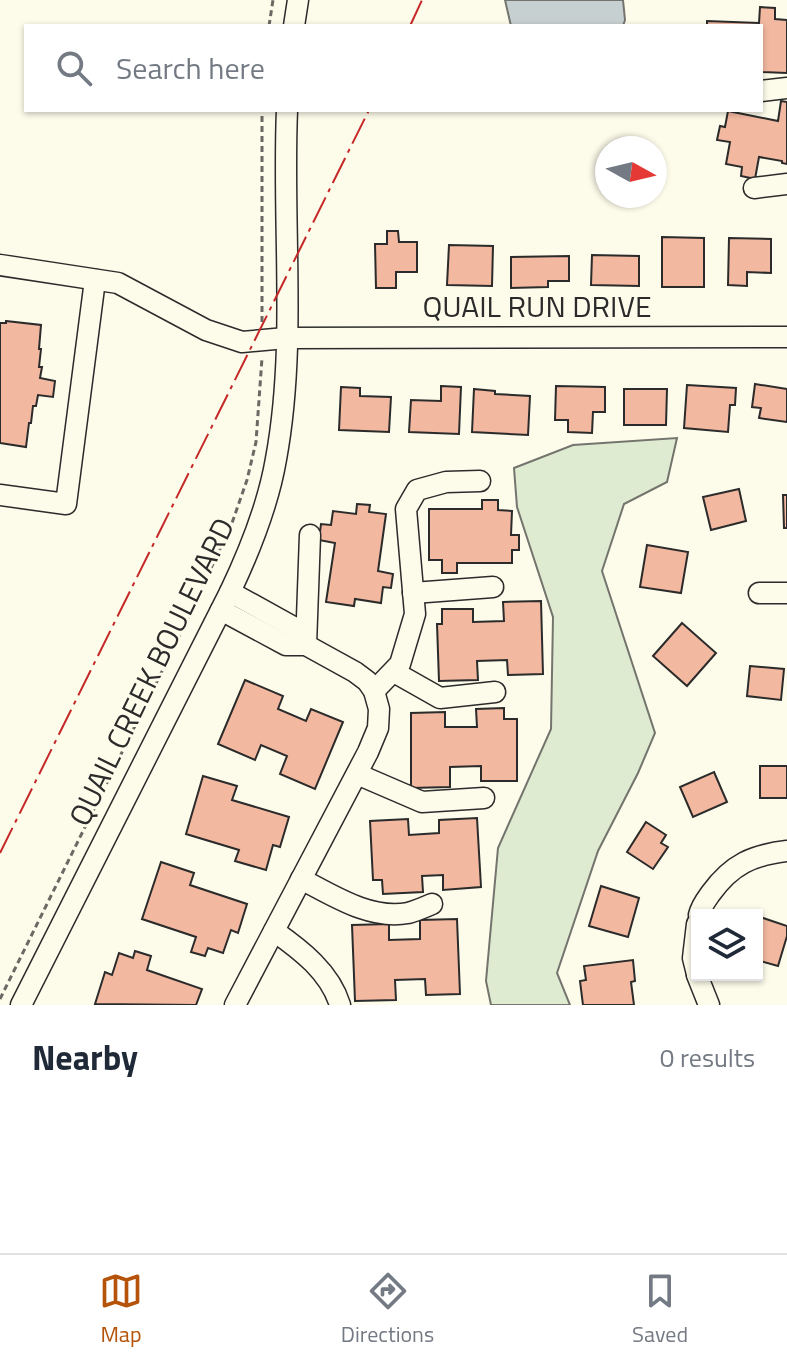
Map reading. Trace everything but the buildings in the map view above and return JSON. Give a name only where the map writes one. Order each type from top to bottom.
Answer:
[{"type":"street","points":[[294,24],[298,0]]},
{"type":"street","points":[[763,91],[787,88]]},
{"type":"street","name":"QUAIL CREEK BOULEVARD","points":[[21,1005],[250,550],[266,498],[276,459],[284,392],[287,112]]},
{"type":"street","points":[[754,188],[787,184]]},
{"type":"street","name":"QUAIL RUN DRIVE","points":[[0,265],[118,283],[206,330],[242,342],[286,338],[787,337]]},
{"type":"street","points":[[0,495],[66,504],[95,280]]},
{"type":"street","points":[[374,691],[400,664],[415,614],[406,509],[417,490],[446,482],[480,481]]},
{"type":"street","points":[[306,645],[310,535]]},
{"type":"street","points":[[413,593],[493,587]]},
{"type":"street","points":[[759,593],[787,593]]},
{"type":"street","points":[[225,601],[286,645],[306,645],[355,672],[374,691],[379,709],[378,728],[368,752],[235,1005]]},
{"type":"street","points":[[394,672],[440,698],[495,692]]},
{"type":"street","points":[[357,774],[422,802],[484,798]]},
{"type":"street","points":[[700,909],[718,883],[737,865],[764,854],[787,851]]},
{"type":"street","points":[[301,879],[345,903],[382,914],[409,913],[432,904]]},
{"type":"street","points":[[274,931],[298,947],[321,971],[332,984],[340,1005]]},
{"type":"street","points":[[700,981],[709,1005]]},
{"type":"path","points":[[269,24],[273,0]]},
{"type":"path","points":[[0,999],[178,639],[232,523],[247,480],[256,442],[262,340],[262,112]]},
{"type":"green space","points":[[677,438],[667,482],[624,504],[602,571],[655,733],[598,851],[557,973],[570,1005],[491,1005],[486,981],[498,848],[551,729],[553,617],[517,507],[514,468],[573,445]]},
{"type":"shaded area","points":[[505,0],[623,0],[624,24],[511,24]]},
{"type":"power","points":[[411,24],[422,0]]},
{"type":"power","points":[[0,853],[368,112]]}]
